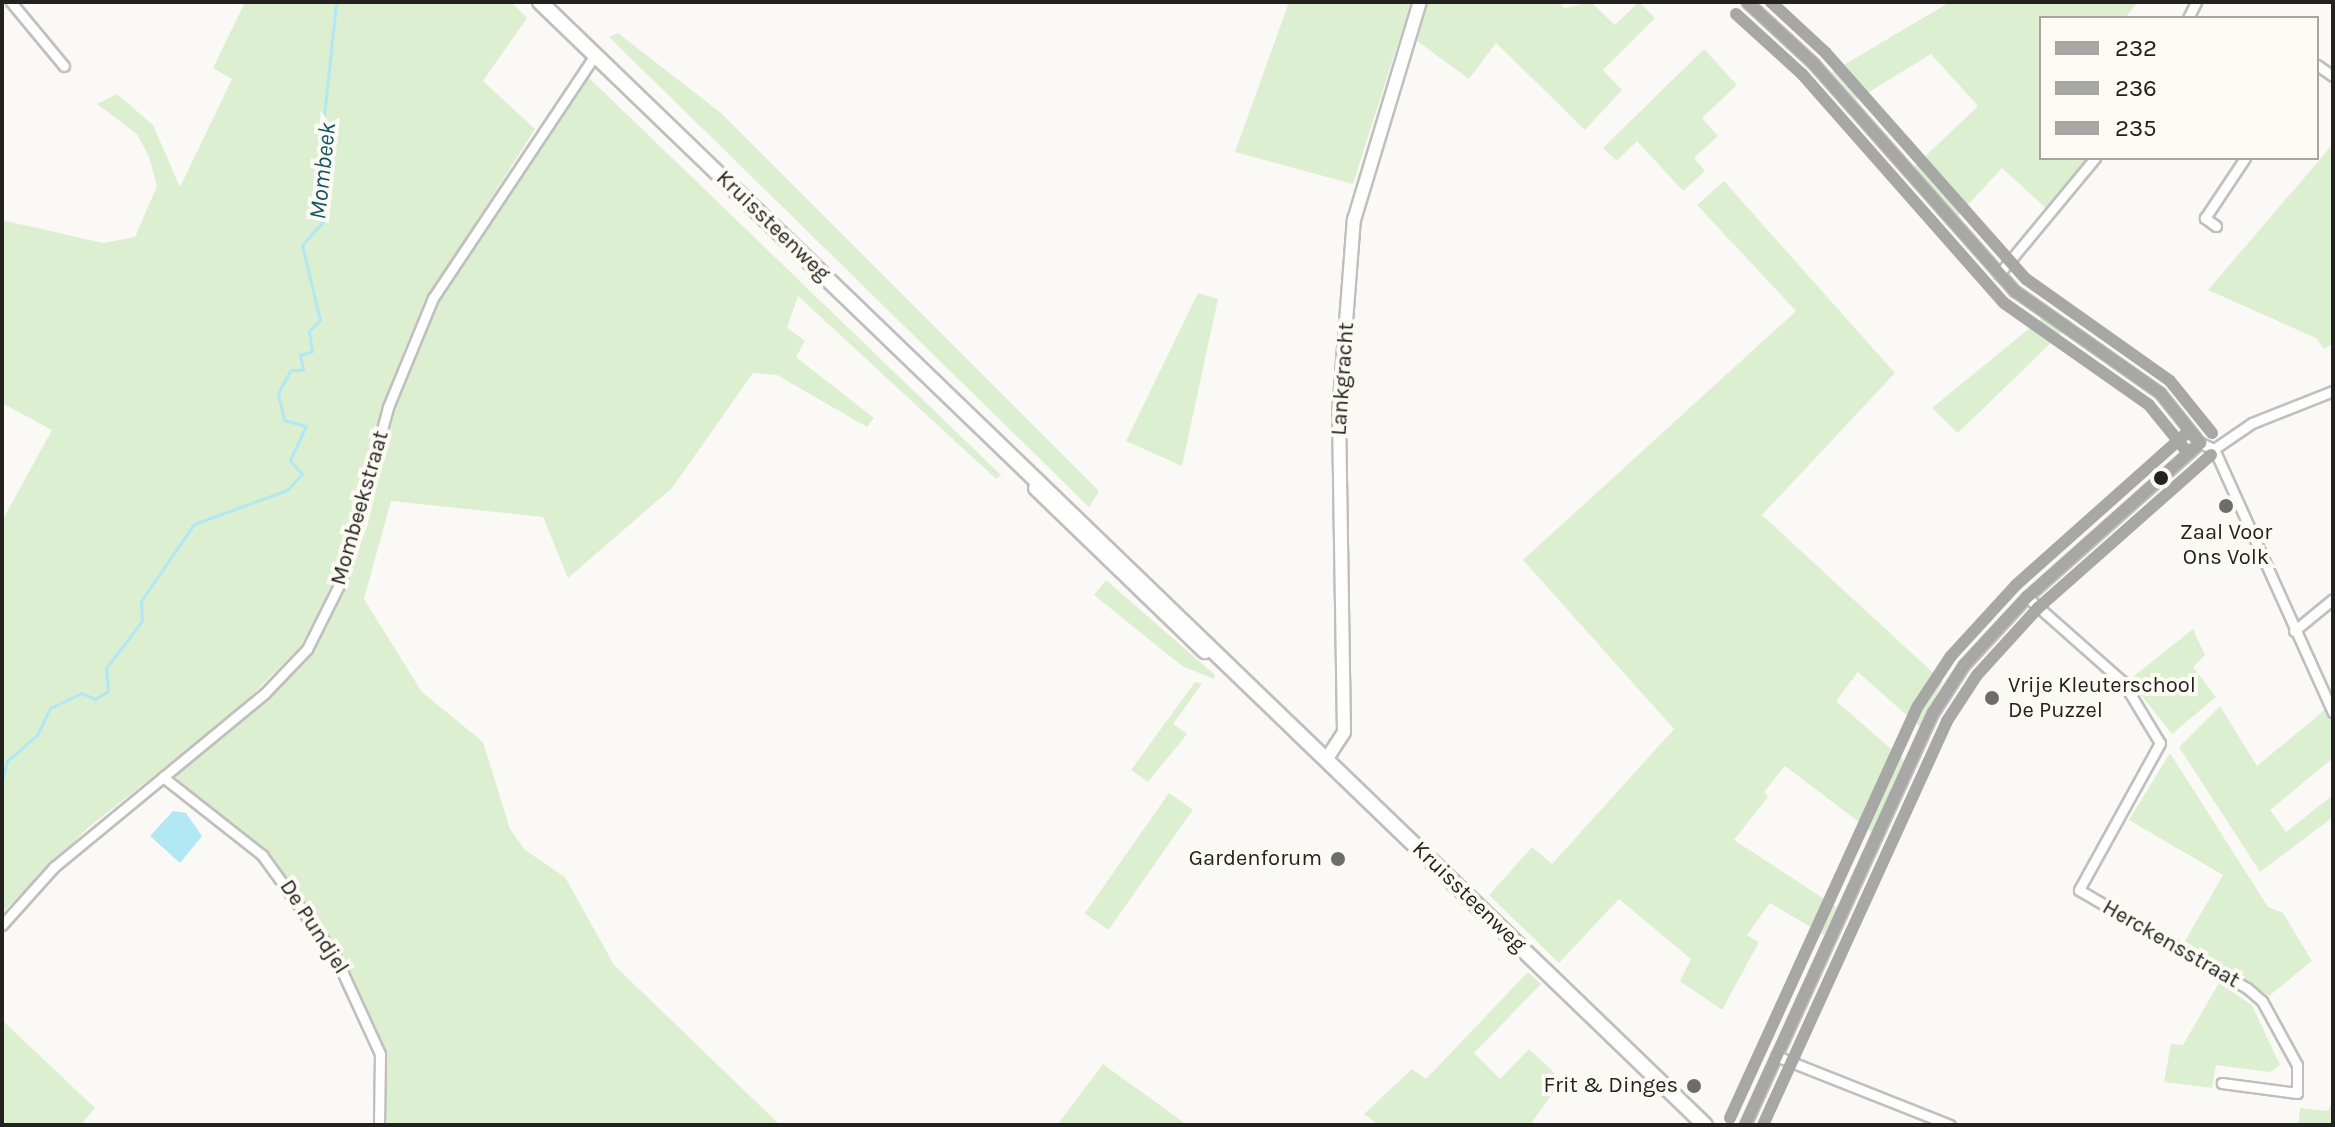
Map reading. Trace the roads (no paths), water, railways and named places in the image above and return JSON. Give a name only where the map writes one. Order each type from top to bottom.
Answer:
[{"type":"main road","name":"Kruissteenweg","points":[[540,2],[1705,1125]]},
{"type":"street","points":[[11,2],[64,66]]},
{"type":"street","name":"Lankgracht","points":[[1326,760],[1344,732],[1339,413],[1354,220],[1420,2]]},
{"type":"street","points":[[1747,2],[1813,63],[1999,274],[2034,309],[2160,393],[2200,443],[2214,449],[2333,712]]},
{"type":"street","name":"Mombeekstraat","points":[[2,925],[54,867],[163,777],[307,649],[342,579],[388,407],[433,298],[595,55]]},
{"type":"street","points":[[1999,274],[2093,160]]},
{"type":"street","points":[[2216,226],[2205,218],[2244,160]]},
{"type":"street","points":[[2214,449],[2252,423],[2333,391]]},
{"type":"street","points":[[1745,1125],[1933,713],[1964,665],[2027,597],[2200,443]]},
{"type":"street","name":"Herckensstraat","points":[[2027,597],[2123,682],[2160,743],[2079,890],[2247,988],[2262,1001],[2297,1065],[2297,1093],[2222,1083]]},
{"type":"street","points":[[2294,631],[2333,599]]},
{"type":"street","name":"De Pundjel","points":[[163,777],[262,855],[335,956],[380,1054],[379,1125]]},
{"type":"street","points":[[1776,1056],[1950,1125]]},
{"type":"water","points":[[173,811],[186,813],[202,836],[180,863],[150,836]]},
{"type":"waterway","name":"Mombeek","points":[[2,781],[7,761],[37,735],[50,708],[82,693],[95,699],[108,691],[106,668],[142,621],[141,601],[194,524],[287,490],[302,474],[290,460],[306,426],[284,420],[278,393],[291,370],[303,370],[300,355],[312,351],[309,331],[320,320],[302,245],[323,222],[328,142],[322,134],[336,2]]},
{"type":"place","name":"Zaal Voor Ons Volk","points":[[2226,506]]},
{"type":"place","name":"Vrije Kleuterschool De Puzzel","points":[[1992,698]]},
{"type":"place","name":"Gardenforum","points":[[1338,859]]},
{"type":"place","name":"Frit & Dinges","points":[[1694,1086]]}]
